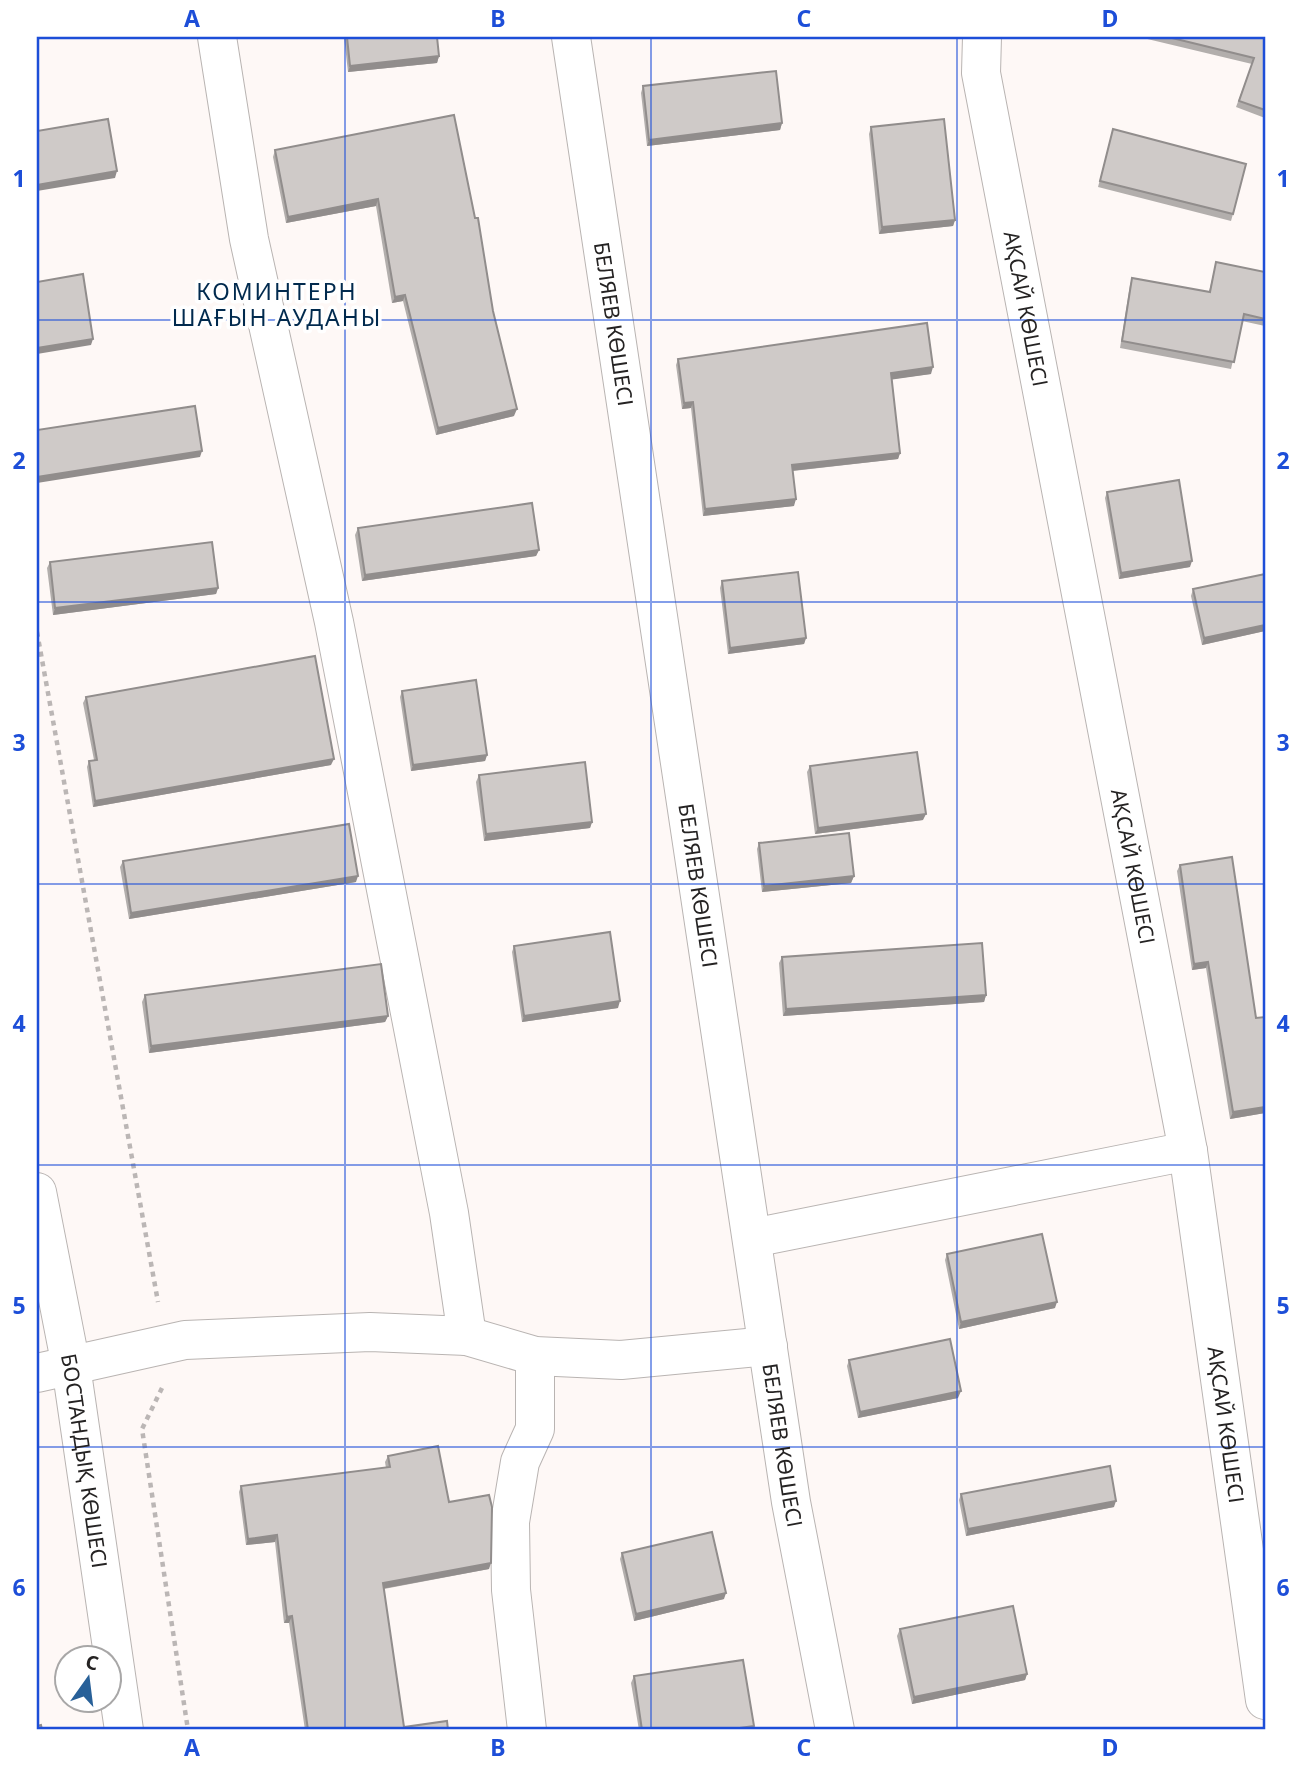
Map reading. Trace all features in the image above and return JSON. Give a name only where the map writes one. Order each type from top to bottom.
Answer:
[{"type":"street","points":[[217,37],[249,239],[334,622],[449,1213],[467,1336]]},
{"type":"street","name":"БЕЛЯЕВ КӨШЕСІ","points":[[571,37],[791,1502],[835,1730]]},
{"type":"street","name":"АҚСАЙ КӨШЕСІ","points":[[982,37],[981,73],[1188,1151],[1265,1700]]},
{"type":"street","points":[[753,1238],[1188,1151]]},
{"type":"street","name":"БОСТАНДЫҚ КӨШЕСІ","points":[[37,1192],[54,1369],[124,1730]]},
{"type":"street","points":[[54,1369],[185,1340],[370,1332],[467,1336],[535,1356],[621,1360],[768,1346]]},
{"type":"street","points":[[527,1730],[511,1590],[510,1522],[520,1462],[535,1429],[535,1356]]},
{"type":"path","points":[[37,632],[170,1370],[142,1429],[188,1730]]},
{"type":"building","points":[[347,37],[437,37],[439,56],[350,66]]},
{"type":"building","points":[[1168,37],[1265,37],[1265,110],[1239,101],[1254,58]]},
{"type":"building","points":[[776,71],[782,123],[649,140],[643,86]]},
{"type":"building","points":[[454,115],[475,218],[478,218],[493,311],[517,409],[438,428],[405,295],[395,297],[378,199],[288,217],[275,150]]},
{"type":"building","points":[[108,119],[117,171],[37,185],[37,131]]},
{"type":"building","points":[[944,119],[955,220],[882,227],[871,127]]},
{"type":"building","points":[[1113,129],[1246,164],[1233,214],[1100,181]]},
{"type":"building","points":[[1216,262],[1265,272],[1265,319],[1244,314],[1234,362],[1122,341],[1132,278],[1210,292]]},
{"type":"building","points":[[83,274],[93,339],[37,348],[37,282]]},
{"type":"building","points":[[927,323],[933,367],[891,373],[900,453],[792,465],[796,499],[705,509],[693,402],[684,403],[678,359]]},
{"type":"building","points":[[195,406],[202,451],[37,477],[37,430]]},
{"type":"building","points":[[1179,480],[1192,561],[1121,573],[1107,492]]},
{"type":"building","points":[[532,503],[539,550],[365,575],[358,528]]},
{"type":"building","points":[[212,542],[218,588],[55,608],[50,562]]},
{"type":"building","points":[[798,572],[806,638],[730,648],[722,581]]},
{"type":"building","points":[[1265,574],[1265,625],[1204,638],[1193,589]]},
{"type":"building","points":[[315,656],[334,759],[95,801],[89,761],[97,760],[86,697]]},
{"type":"building","points":[[476,680],[487,755],[413,765],[402,691]]},
{"type":"building","points":[[917,752],[926,814],[818,828],[810,766]]},
{"type":"building","points":[[585,762],[592,822],[486,834],[479,775]]},
{"type":"building","points":[[349,824],[358,876],[131,913],[123,861]]},
{"type":"building","points":[[849,833],[854,876],[764,886],[759,843]]},
{"type":"building","points":[[1232,857],[1256,1018],[1265,1017],[1265,1107],[1233,1112],[1208,962],[1194,964],[1180,865]]},
{"type":"building","points":[[610,932],[620,1001],[524,1016],[514,946]]},
{"type":"building","points":[[982,943],[986,995],[786,1009],[782,957]]},
{"type":"building","points":[[381,964],[388,1016],[151,1046],[145,995]]},
{"type":"building","points":[[1042,1234],[1057,1302],[961,1322],[947,1254]]},
{"type":"building","points":[[950,1339],[961,1391],[860,1412],[849,1360]]},
{"type":"building","points":[[438,1446],[449,1502],[489,1495],[492,1507],[491,1563],[383,1583],[404,1727],[447,1721],[448,1730],[308,1730],[292,1616],[287,1617],[277,1535],[248,1539],[241,1486],[390,1467],[388,1456]]},
{"type":"building","points":[[1110,1466],[1116,1501],[968,1529],[961,1494]]},
{"type":"building","points":[[712,1532],[726,1593],[636,1614],[622,1553]]},
{"type":"building","points":[[1013,1606],[1027,1674],[914,1697],[900,1629]]},
{"type":"building","points":[[743,1660],[754,1726],[725,1730],[642,1730],[634,1676]]},
{"type":"district","name":"КОМИНТЕРН ШАҒЫН АУДАНЫ","points":[[277,304]]}]
